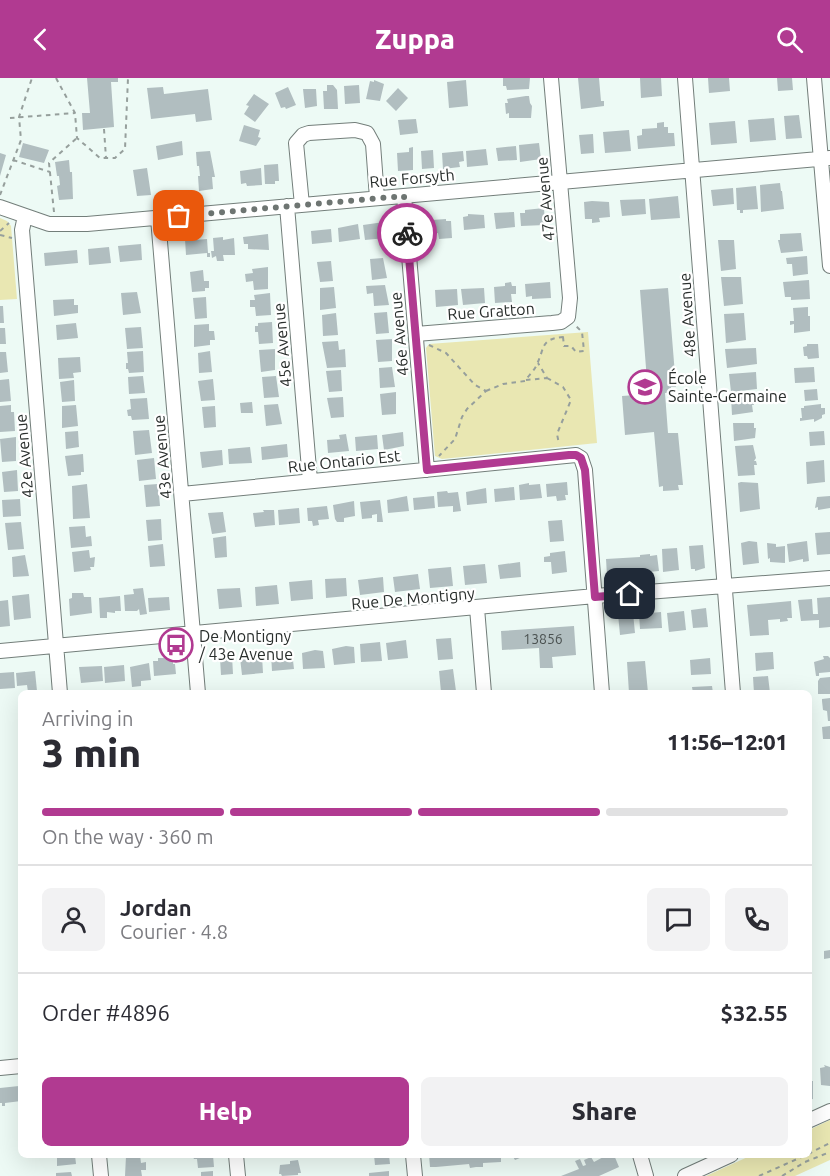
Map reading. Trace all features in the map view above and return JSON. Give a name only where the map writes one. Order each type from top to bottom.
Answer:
[{"type":"street","name":"47e Avenue","points":[[551,78],[570,298],[565,319]]},
{"type":"street","name":"48e Avenue","points":[[685,78],[734,690]]},
{"type":"street","points":[[814,78],[826,159],[830,266]]},
{"type":"street","points":[[302,205],[296,143],[303,135],[309,133],[355,130],[367,133],[373,144],[377,198]]},
{"type":"street","name":"Rue Forsyth","points":[[0,207],[54,224],[158,218],[826,159]]},
{"type":"street","name":"46e Avenue","points":[[404,196],[427,470]]},
{"type":"street","name":"45e Avenue","points":[[287,206],[310,481]]},
{"type":"street","name":"42e Avenue","points":[[26,216],[22,230],[60,690]]},
{"type":"street","name":"43e Avenue","points":[[158,218],[198,690]]},
{"type":"street","name":"Rue Gratton","points":[[416,334],[565,319]]},
{"type":"street","name":"Rue Ontario Est","points":[[182,494],[576,455],[581,458],[585,470],[595,597]]},
{"type":"street","name":"Rue De Montigny","points":[[0,651],[830,578]]},
{"type":"street","points":[[595,597],[603,690]]},
{"type":"street","points":[[477,608],[484,690]]},
{"type":"street","points":[[0,1068],[18,1066]]},
{"type":"street","points":[[812,1118],[830,1111]]},
{"type":"street","points":[[99,1158],[100,1176]]},
{"type":"street","points":[[236,1158],[238,1176]]},
{"type":"street","points":[[413,1158],[415,1176]]},
{"type":"street","points":[[641,1158],[645,1176]]},
{"type":"street","points":[[685,1176],[724,1158]]},
{"type":"path","points":[[0,195],[21,140],[19,117],[32,78]]},
{"type":"path","points":[[56,78],[75,113],[77,138],[100,159],[115,158],[125,149],[128,78]]},
{"type":"path","points":[[10,118],[75,113]]},
{"type":"path","points":[[104,129],[106,158]]},
{"type":"path","points":[[54,224],[49,163],[77,138]]},
{"type":"path","points":[[13,160],[50,172]]},
{"type":"path","points":[[565,319],[582,332],[584,351],[576,352],[571,346],[564,346],[565,319]]},
{"type":"path","points":[[416,334],[429,345],[446,353],[475,385],[486,391]]},
{"type":"path","points":[[525,381],[538,363],[542,347],[547,341],[563,337]]},
{"type":"path","points":[[538,363],[547,378],[563,387],[571,400],[557,434],[562,456]]},
{"type":"path","points":[[427,470],[455,439],[467,409],[486,391],[503,384],[547,378]]},
{"type":"path","points":[[812,1152],[830,1143]]},
{"type":"path","points":[[782,1176],[805,1162],[830,1152]]},
{"type":"path","points":[[759,1176],[800,1158]]},
{"type":"shaded area","points":[[0,218],[11,226],[17,299],[0,300]]},
{"type":"shaded area","points":[[588,332],[597,443],[442,459],[435,456],[426,348],[429,344]]},
{"type":"shaded area","points":[[830,1120],[830,1160],[795,1176],[706,1176],[745,1158],[812,1158],[812,1129]]},
{"type":"building","points":[[87,78],[118,78],[118,82],[111,82],[114,127],[83,130],[82,113],[90,113]]},
{"type":"building","points":[[503,78],[530,78],[529,89],[507,90],[506,86],[503,86]]},
{"type":"building","points":[[578,78],[599,78],[601,101],[604,101],[604,106],[581,109]]},
{"type":"building","points":[[640,78],[661,78],[662,96],[641,98]]},
{"type":"building","points":[[708,78],[729,78],[730,91],[709,93]]},
{"type":"building","points":[[777,78],[792,78],[793,90],[778,91]]},
{"type":"building","points":[[374,80],[384,84],[380,101],[366,99],[370,81],[374,82]]},
{"type":"building","points":[[466,80],[468,106],[449,108],[447,82]]},
{"type":"building","points":[[327,85],[333,85],[337,90],[338,109],[324,109],[323,91],[327,91]]},
{"type":"building","points":[[359,85],[360,103],[345,104],[344,86]]},
{"type":"building","points":[[163,87],[164,94],[208,89],[212,120],[196,122],[195,114],[151,119],[147,88]]},
{"type":"building","points":[[288,87],[296,105],[286,109],[281,108],[275,93]]},
{"type":"building","points":[[398,88],[408,98],[396,111],[386,101]]},
{"type":"building","points":[[303,89],[316,89],[317,106],[305,108]]},
{"type":"building","points":[[254,94],[269,104],[255,122],[244,114],[249,106],[246,105]]},
{"type":"building","points":[[529,96],[532,106],[531,118],[509,118],[509,113],[506,114],[507,99]]},
{"type":"building","points":[[799,115],[802,138],[786,139],[784,116]]},
{"type":"building","points":[[774,118],[776,140],[750,142],[748,120]]},
{"type":"building","points":[[416,119],[418,133],[400,135],[398,120]]},
{"type":"building","points":[[735,121],[737,143],[711,145],[709,123]]},
{"type":"building","points":[[664,122],[664,127],[668,127],[668,133],[674,133],[675,146],[638,149],[637,136],[642,135],[642,129],[657,128],[657,123]]},
{"type":"building","points":[[244,125],[260,130],[258,137],[261,138],[256,146],[239,141]]},
{"type":"building","points":[[629,130],[631,151],[605,153],[603,132]]},
{"type":"building","points":[[593,134],[594,153],[581,154],[579,135]]},
{"type":"building","points":[[182,141],[183,155],[158,160],[156,146]]},
{"type":"building","points":[[23,143],[49,150],[44,163],[19,157]]},
{"type":"building","points":[[539,143],[541,159],[520,162],[519,145]]},
{"type":"building","points":[[516,146],[517,160],[498,161],[496,148]]},
{"type":"building","points":[[413,147],[413,170],[398,171],[397,153],[409,152],[409,148]]},
{"type":"building","points":[[486,149],[488,165],[467,167],[466,151]]},
{"type":"building","points":[[433,150],[434,168],[422,169],[421,151]]},
{"type":"building","points":[[210,151],[215,177],[212,177],[213,189],[199,191],[198,176],[200,176],[196,152]]},
{"type":"building","points":[[463,151],[464,161],[459,162],[460,167],[443,169],[442,153]]},
{"type":"building","points":[[0,153],[6,155],[0,176]]},
{"type":"building","points":[[69,160],[73,199],[59,200],[57,186],[60,185],[55,162]]},
{"type":"building","points":[[278,164],[279,181],[275,181],[275,184],[265,184],[264,165]]},
{"type":"building","points":[[147,168],[151,195],[137,196],[133,170]]},
{"type":"building","points":[[261,168],[262,185],[241,184],[240,171]]},
{"type":"building","points":[[780,183],[784,209],[761,212],[760,185]]},
{"type":"building","points":[[756,186],[758,209],[743,210],[743,213],[740,213],[740,210],[737,210],[736,188]]},
{"type":"building","points":[[733,188],[734,204],[713,206],[711,190]]},
{"type":"building","points":[[678,196],[680,218],[651,220],[649,199]]},
{"type":"building","points":[[645,199],[646,214],[622,216],[620,200]]},
{"type":"building","points":[[584,202],[609,202],[610,217],[599,218],[600,222],[592,223],[592,219],[585,219]]},
{"type":"building","points":[[544,208],[545,225],[521,226],[520,213],[525,213],[525,210]]},
{"type":"building","points":[[514,212],[515,227],[496,229],[494,213]]},
{"type":"building","points":[[468,214],[484,215],[485,228],[464,230],[463,217]]},
{"type":"building","points":[[446,219],[446,221],[451,221],[452,238],[439,239],[438,233],[433,234],[432,220]]},
{"type":"building","points":[[384,222],[386,238],[365,240],[363,225]]},
{"type":"building","points":[[358,224],[360,239],[339,242],[338,228]]},
{"type":"building","points":[[331,229],[332,242],[312,244],[311,231]]},
{"type":"building","points":[[801,233],[803,251],[781,253],[778,240],[780,240],[780,234]]},
{"type":"building","points":[[268,234],[269,250],[248,249],[248,244],[244,244],[243,237]]},
{"type":"building","points":[[223,237],[223,240],[234,238],[235,255],[223,255],[224,261],[217,261],[216,256],[212,258],[213,238]]},
{"type":"building","points":[[195,238],[195,240],[207,239],[210,257],[207,257],[207,253],[186,255],[185,239]]},
{"type":"building","points":[[718,240],[734,240],[736,269],[721,271]]},
{"type":"building","points":[[141,244],[142,260],[120,262],[118,246]]},
{"type":"building","points":[[109,247],[111,263],[89,265],[88,249]]},
{"type":"building","points":[[77,250],[78,263],[45,266],[44,253]]},
{"type":"building","points":[[807,256],[808,274],[793,276],[792,264],[787,264],[786,258]]},
{"type":"building","points":[[383,258],[387,278],[372,280],[370,259]]},
{"type":"building","points":[[331,261],[333,281],[320,282],[317,262]]},
{"type":"building","points":[[268,267],[268,289],[254,290],[253,281],[246,282],[245,274],[253,273],[252,269]]},
{"type":"building","points":[[203,270],[204,281],[209,281],[209,288],[205,288],[205,291],[192,292],[190,272]]},
{"type":"building","points":[[721,277],[741,277],[743,304],[724,306]]},
{"type":"building","points":[[809,280],[810,299],[791,300],[791,297],[785,297],[783,282]]},
{"type":"building","points":[[511,282],[512,286],[516,286],[516,294],[511,294],[512,302],[495,303],[494,287],[505,286],[505,283]]},
{"type":"building","points":[[550,282],[551,298],[526,297],[525,284]]},
{"type":"building","points":[[385,285],[389,305],[374,306],[373,293],[367,294],[366,286]]},
{"type":"building","points":[[334,287],[336,308],[320,310],[320,288]]},
{"type":"building","points":[[484,288],[485,303],[463,305],[461,289]]},
{"type":"building","points":[[668,288],[676,387],[671,387],[671,393],[665,393],[668,433],[678,433],[683,485],[678,485],[679,490],[663,491],[663,486],[659,487],[654,432],[625,435],[622,396],[648,394],[640,290]]},
{"type":"building","points":[[457,289],[458,305],[436,307],[435,290]]},
{"type":"building","points":[[137,292],[141,313],[123,315],[121,293]]},
{"type":"building","points":[[270,293],[271,315],[256,316],[255,307],[250,307],[250,300],[255,300],[254,295]]},
{"type":"building","points":[[206,297],[207,318],[195,319],[193,298]]},
{"type":"building","points":[[74,299],[74,305],[78,305],[78,313],[54,316],[53,300]]},
{"type":"building","points":[[0,306],[3,306],[4,323],[0,323]]},
{"type":"building","points":[[808,307],[810,331],[794,333],[794,324],[790,325],[790,321],[794,321],[793,308]]},
{"type":"building","points":[[387,312],[389,333],[376,334],[374,313]]},
{"type":"building","points":[[336,313],[338,335],[323,336],[322,315]]},
{"type":"building","points":[[744,313],[746,340],[726,343],[724,314]]},
{"type":"building","points":[[272,322],[273,343],[259,344],[255,326],[258,326],[258,323]]},
{"type":"building","points":[[76,323],[78,338],[57,340],[56,325]]},
{"type":"building","points":[[209,324],[209,331],[214,331],[215,340],[210,340],[210,345],[194,347],[194,325]]},
{"type":"building","points":[[141,327],[143,348],[127,349],[125,328]]},
{"type":"building","points":[[0,328],[5,328],[6,344],[0,344]]},
{"type":"building","points":[[392,339],[392,361],[378,362],[376,340]]},
{"type":"building","points":[[338,341],[339,350],[345,349],[346,367],[327,368],[322,342]]},
{"type":"building","points":[[807,344],[818,344],[819,358],[808,359],[804,356],[803,347]]},
{"type":"building","points":[[756,348],[757,364],[727,368],[725,349]]},
{"type":"building","points":[[275,349],[275,370],[261,372],[259,350]]},
{"type":"building","points":[[143,351],[144,372],[129,373],[126,369],[127,352]]},
{"type":"building","points":[[210,351],[212,372],[199,373],[198,353]]},
{"type":"building","points":[[0,352],[6,352],[8,372],[0,373]]},
{"type":"building","points":[[80,357],[81,372],[73,373],[74,378],[59,379],[58,358]]},
{"type":"building","points":[[392,367],[395,387],[380,388],[379,368]]},
{"type":"building","points":[[814,367],[815,382],[795,383],[794,368]]},
{"type":"building","points":[[341,370],[342,391],[329,392],[326,371]]},
{"type":"building","points":[[756,372],[757,389],[731,392],[729,374]]},
{"type":"building","points":[[143,376],[145,393],[129,394],[128,377]]},
{"type":"building","points":[[276,376],[279,397],[264,398],[262,377]]},
{"type":"building","points":[[9,379],[11,401],[0,402],[0,380]]},
{"type":"building","points":[[213,379],[215,400],[201,401],[198,381]]},
{"type":"building","points":[[74,380],[75,401],[62,402],[60,382]]},
{"type":"building","points":[[817,389],[818,400],[805,401],[804,390]]},
{"type":"building","points":[[396,392],[396,414],[382,415],[380,394]]},
{"type":"building","points":[[751,396],[754,405],[752,405],[753,412],[732,415],[731,397]]},
{"type":"building","points":[[343,397],[344,417],[331,418],[327,398]]},
{"type":"building","points":[[147,398],[149,419],[132,420],[127,410],[131,409],[130,399]]},
{"type":"building","points":[[252,402],[253,413],[241,413],[240,403]]},
{"type":"building","points":[[278,404],[282,424],[266,426],[264,405]]},
{"type":"building","points":[[821,404],[821,408],[825,408],[822,418],[814,422],[814,419],[800,421],[801,408]]},
{"type":"building","points":[[11,405],[11,412],[14,412],[15,431],[0,432],[0,406]]},
{"type":"building","points":[[76,405],[78,426],[62,428],[62,406]]},
{"type":"building","points":[[215,406],[216,427],[204,428],[202,407]]},
{"type":"building","points":[[733,423],[754,423],[755,438],[734,441]]},
{"type":"building","points":[[149,430],[152,453],[135,455],[133,431]]},
{"type":"building","points":[[78,431],[79,447],[66,449],[65,432]]},
{"type":"building","points":[[824,431],[825,445],[810,446],[809,432]]},
{"type":"building","points":[[403,432],[404,446],[384,450],[382,435]]},
{"type":"building","points":[[346,434],[349,451],[328,453],[327,440],[340,439],[339,435]]},
{"type":"building","points":[[377,435],[378,449],[356,451],[355,437]]},
{"type":"building","points":[[16,437],[16,461],[2,462],[0,439]]},
{"type":"building","points":[[287,444],[288,457],[262,460],[261,447]]},
{"type":"building","points":[[753,445],[756,458],[754,461],[757,465],[754,465],[755,475],[738,476],[735,446]]},
{"type":"building","points":[[250,447],[252,463],[229,464],[228,449]]},
{"type":"building","points":[[222,450],[223,465],[202,468],[200,452]]},
{"type":"building","points":[[83,454],[84,472],[81,472],[81,475],[68,476],[65,456]]},
{"type":"building","points":[[154,458],[156,479],[139,481],[137,460]]},
{"type":"building","points":[[824,460],[825,482],[807,484],[806,462]]},
{"type":"building","points":[[17,470],[18,491],[4,492],[2,472]]},
{"type":"building","points":[[567,482],[566,500],[557,501],[556,496],[547,497],[546,484]]},
{"type":"building","points":[[529,483],[529,485],[540,484],[542,498],[520,500],[519,485]]},
{"type":"building","points":[[738,483],[758,483],[760,509],[740,512]]},
{"type":"building","points":[[87,484],[90,518],[73,519],[72,486]]},
{"type":"building","points":[[158,484],[160,506],[146,507],[144,485]]},
{"type":"building","points":[[514,487],[515,500],[495,502],[494,489]]},
{"type":"building","points":[[486,488],[487,503],[467,505],[466,492]]},
{"type":"building","points":[[447,491],[448,493],[458,492],[461,511],[453,512],[453,506],[438,507],[437,492]]},
{"type":"building","points":[[407,496],[409,511],[388,513],[387,500]]},
{"type":"building","points":[[434,496],[435,508],[414,510],[413,498]]},
{"type":"building","points":[[830,496],[830,508],[818,510],[818,507],[815,508],[817,497]]},
{"type":"building","points":[[20,499],[21,516],[3,517],[2,500]]},
{"type":"building","points":[[380,500],[383,522],[377,522],[377,514],[372,515],[372,518],[362,519],[360,502]]},
{"type":"building","points":[[354,501],[355,516],[344,518],[344,522],[337,522],[333,505]]},
{"type":"building","points":[[327,506],[329,519],[318,520],[319,525],[313,526],[312,521],[308,521],[307,508]]},
{"type":"building","points":[[299,508],[300,523],[279,525],[278,510]]},
{"type":"building","points":[[263,510],[274,510],[275,525],[255,527],[253,513],[264,512]]},
{"type":"building","points":[[223,512],[226,532],[212,534],[208,513]]},
{"type":"building","points":[[161,519],[162,540],[148,541],[146,520]]},
{"type":"building","points":[[562,520],[564,541],[550,542],[548,521]]},
{"type":"building","points":[[21,522],[24,549],[8,550],[5,523]]},
{"type":"building","points":[[85,526],[86,537],[91,536],[92,546],[71,548],[69,527]]},
{"type":"building","points":[[830,532],[830,554],[817,555],[815,533]]},
{"type":"building","points":[[226,536],[227,557],[215,558],[213,538]]},
{"type":"building","points":[[807,541],[809,561],[803,562],[803,559],[789,562],[787,544]]},
{"type":"building","points":[[757,542],[759,563],[743,565],[741,543]]},
{"type":"building","points":[[767,543],[776,544],[776,547],[785,546],[785,563],[770,562]]},
{"type":"building","points":[[163,544],[165,566],[150,567],[148,546]]},
{"type":"building","points":[[703,545],[705,568],[695,571],[691,569],[689,546]]},
{"type":"building","points":[[677,548],[679,570],[663,572],[662,549]]},
{"type":"building","points":[[89,550],[90,558],[95,557],[94,567],[90,567],[91,570],[74,572],[72,552]]},
{"type":"building","points":[[565,551],[567,572],[552,574],[551,562],[544,562],[544,557],[550,556],[550,553]]},
{"type":"building","points":[[650,554],[650,556],[657,555],[659,571],[607,576],[606,559],[640,557],[640,555]]},
{"type":"building","points":[[25,555],[29,576],[13,577],[12,557]]},
{"type":"building","points":[[520,562],[521,577],[500,579],[498,565]]},
{"type":"building","points":[[485,564],[487,583],[465,585],[463,566]]},
{"type":"building","points":[[451,567],[453,586],[430,588],[428,569]]},
{"type":"building","points":[[418,574],[420,589],[395,592],[393,577]]},
{"type":"building","points":[[383,577],[384,592],[360,595],[358,580]]},
{"type":"building","points":[[346,578],[347,596],[326,598],[325,579]]},
{"type":"building","points":[[312,580],[313,599],[291,601],[289,582]]},
{"type":"building","points":[[277,585],[279,604],[256,606],[255,587]]},
{"type":"building","points":[[143,588],[147,614],[140,615],[139,609],[125,611],[124,595],[134,594],[133,589]]},
{"type":"building","points":[[240,588],[242,607],[219,609],[217,589]]},
{"type":"building","points":[[72,593],[83,593],[84,597],[91,597],[92,613],[70,616],[69,599],[72,598]]},
{"type":"building","points":[[29,594],[31,618],[14,620],[12,596]]},
{"type":"building","points":[[120,596],[121,611],[107,612],[107,618],[100,618],[99,598]]},
{"type":"building","points":[[169,597],[170,610],[149,612],[148,598]]},
{"type":"building","points":[[830,597],[830,627],[819,628],[819,620],[801,621],[798,600],[812,599],[813,614],[818,614],[817,598]]},
{"type":"building","points":[[8,600],[10,626],[0,627],[0,601]]},
{"type":"building","points":[[791,601],[792,618],[780,622],[780,619],[768,620],[769,635],[750,636],[747,605]]},
{"type":"building","points":[[706,608],[708,627],[693,628],[691,610]]},
{"type":"building","points":[[684,611],[686,630],[669,632],[667,613]]},
{"type":"building","points":[[661,612],[662,628],[640,629],[639,614]]},
{"type":"building","points":[[633,613],[635,633],[620,635],[618,614]]},
{"type":"building","points":[[574,626],[576,655],[552,657],[553,668],[540,668],[539,648],[502,650],[501,631]]},
{"type":"building","points":[[451,638],[453,659],[438,660],[436,639]]},
{"type":"building","points":[[406,640],[408,658],[388,660],[386,643]]},
{"type":"building","points":[[380,642],[382,661],[361,662],[360,644]]},
{"type":"building","points":[[354,647],[355,663],[334,665],[332,649]]},
{"type":"building","points":[[323,651],[325,668],[303,669],[302,653]]},
{"type":"building","points":[[292,652],[294,669],[272,671],[271,654]]},
{"type":"building","points":[[773,652],[774,669],[756,671],[755,653]]},
{"type":"building","points":[[232,656],[233,674],[221,675],[220,658]]},
{"type":"building","points":[[262,656],[263,673],[242,675],[240,658]]},
{"type":"building","points":[[823,656],[830,658],[830,672],[819,673],[819,676],[816,676],[814,662],[824,659]]},
{"type":"building","points":[[158,658],[173,660],[176,674],[154,676],[153,661],[158,661]]},
{"type":"building","points":[[710,658],[711,674],[691,675],[690,660]]},
{"type":"building","points":[[645,661],[648,690],[629,690],[627,662]]},
{"type":"building","points":[[149,663],[151,680],[141,681],[141,686],[132,687],[130,667]]},
{"type":"building","points":[[124,665],[125,681],[105,683],[104,667]]},
{"type":"building","points":[[102,666],[103,681],[81,683],[79,667]]},
{"type":"building","points":[[453,669],[456,690],[441,690],[439,671]]},
{"type":"building","points":[[35,671],[37,690],[28,690],[27,685],[17,686],[16,673]]},
{"type":"building","points":[[14,672],[15,688],[0,689],[0,673]]},
{"type":"building","points":[[768,676],[770,690],[754,690],[753,677]]},
{"type":"building","points":[[830,677],[830,694],[818,694],[820,678]]},
{"type":"building","points":[[712,686],[713,690],[692,690],[692,687]]},
{"type":"building","points":[[830,698],[830,721],[828,721],[827,711],[823,710],[822,699]]},
{"type":"building","points":[[830,726],[830,739],[823,739],[822,727]]},
{"type":"building","points":[[830,950],[830,958],[824,959],[824,951]]},
{"type":"building","points":[[824,1065],[830,1067],[830,1086],[821,1085],[820,1068],[825,1067]]},
{"type":"building","points":[[18,1086],[18,1101],[5,1103],[5,1106],[2,1106],[0,1088]]},
{"type":"building","points":[[57,1158],[75,1158],[76,1164],[57,1166]]},
{"type":"building","points":[[126,1158],[140,1158],[141,1163],[146,1162],[146,1170],[141,1170],[142,1176],[125,1176]]},
{"type":"building","points":[[213,1158],[214,1167],[198,1168],[197,1159],[194,1159]]},
{"type":"building","points":[[374,1158],[389,1158],[390,1164],[375,1165]]},
{"type":"building","points":[[429,1158],[501,1158],[501,1162],[483,1163],[483,1167],[470,1168],[469,1164],[430,1167]]},
{"type":"building","points":[[589,1158],[594,1162],[601,1158],[615,1158],[619,1167],[599,1176],[561,1176],[579,1169],[575,1161],[580,1159],[583,1166],[586,1165],[584,1160]]},
{"type":"building","points":[[298,1160],[301,1173],[282,1176],[279,1174],[280,1165]]},
{"type":"building","points":[[213,1171],[213,1176],[201,1176],[201,1172]]},
{"type":"building","points":[[389,1171],[389,1176],[369,1176],[369,1173]]},
{"type":"building","points":[[71,1172],[72,1176],[56,1176],[56,1173]]},
{"type":"way so far","points":[[179,216],[404,196],[407,233]]},
{"type":"place","name":"École Sainte-Germaine","points":[[645,387]]},
{"type":"place","name":"De Montigny / 43e Avenue","points":[[176,645]]},
{"type":"route","points":[[407,233],[427,470],[569,455],[581,458],[585,470],[595,597],[630,594]]}]
